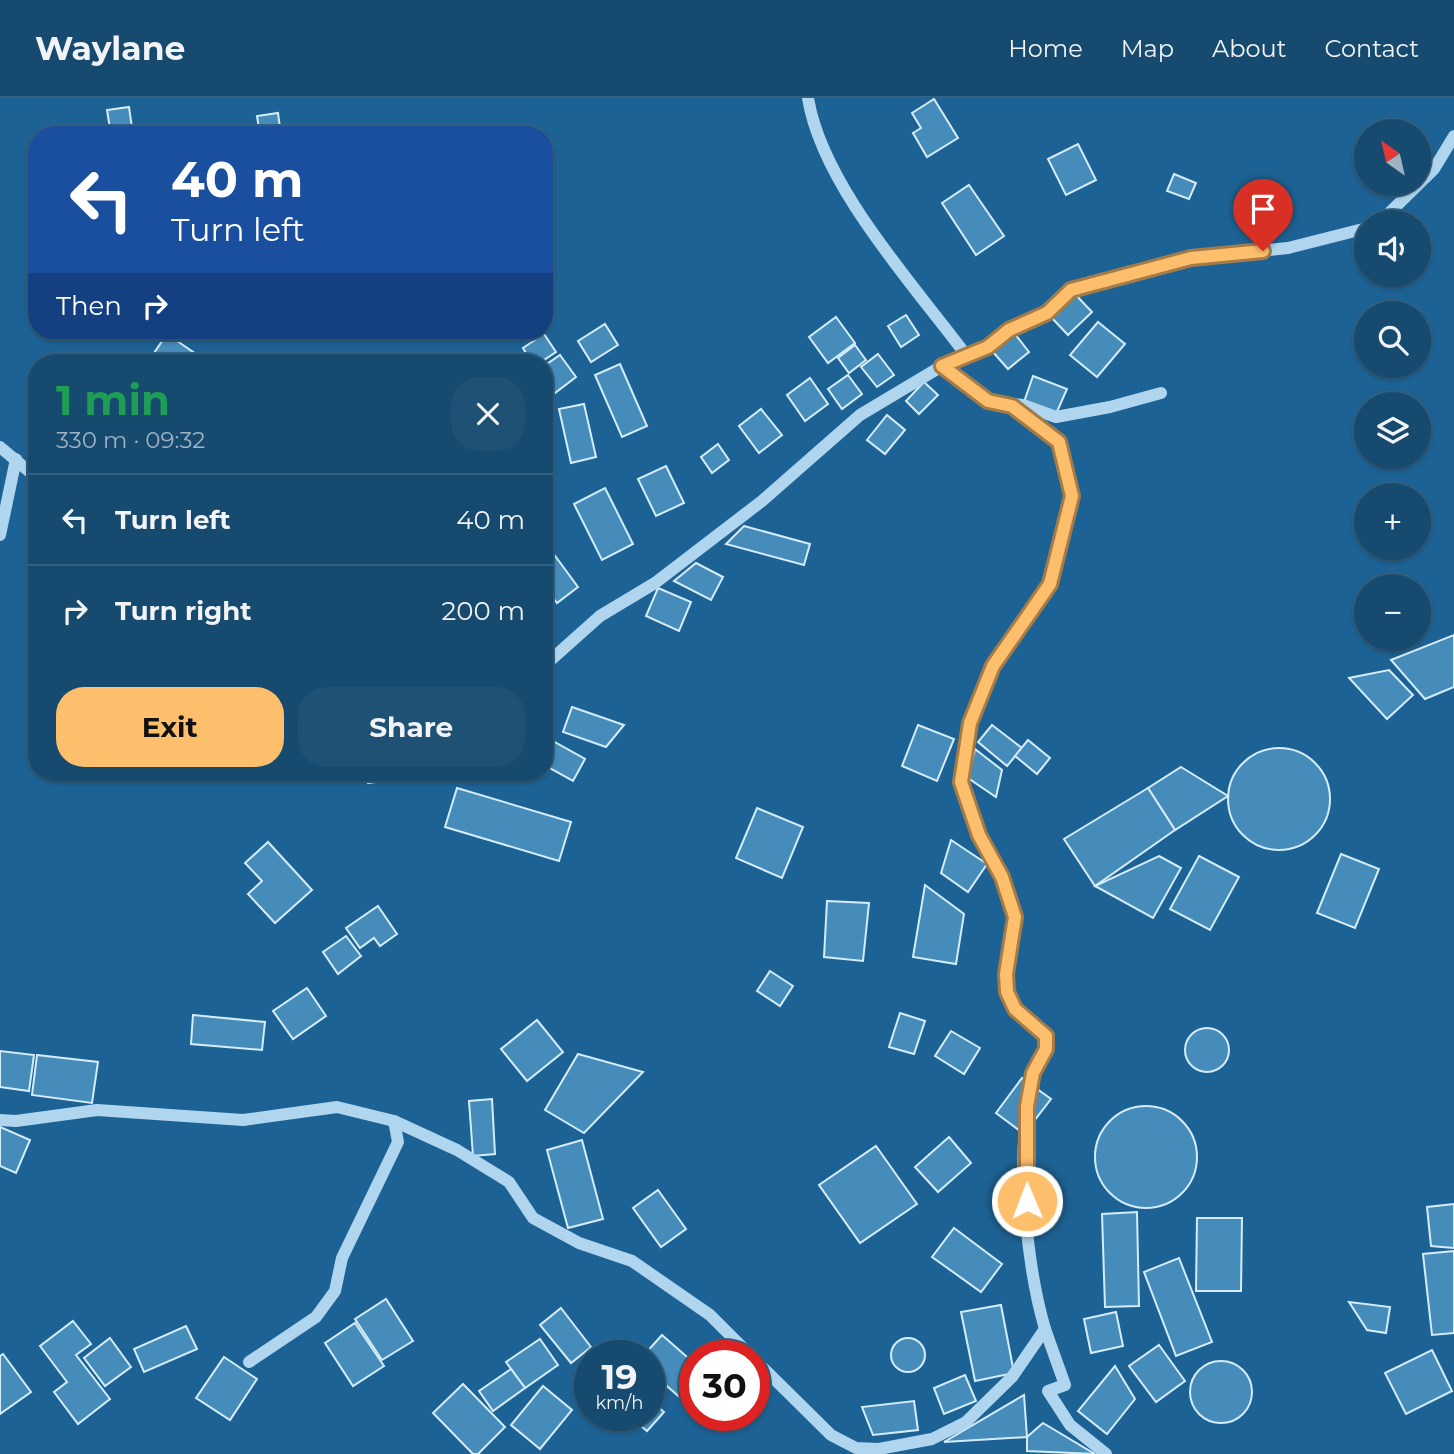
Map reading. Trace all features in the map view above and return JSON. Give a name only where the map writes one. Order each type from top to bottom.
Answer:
[{"type":"street","points":[[808,98],[812,120],[838,181],[966,355]]},
{"type":"street","points":[[1392,210],[1434,169],[1454,136]]},
{"type":"street","points":[[553,658],[600,615],[655,583],[762,501],[860,415],[942,366],[988,347],[1009,330],[1047,313],[1071,290],[1191,258],[1288,248],[1354,233]]},
{"type":"street","points":[[942,366],[988,401],[1012,406],[1023,405],[1056,417],[1110,407],[1161,393]]},
{"type":"street","points":[[1012,406],[1059,442],[1072,496],[1050,584],[993,666],[970,723],[961,782],[979,835],[1002,877],[1015,917],[1006,974],[1007,992],[1015,1009],[1046,1036],[1047,1043],[1033,1073],[1024,1134],[1029,1252],[1036,1296],[1065,1385],[1048,1391],[1070,1425],[1106,1454]]},
{"type":"street","points":[[0,447],[28,470]]},
{"type":"street","points":[[0,535],[16,459]]},
{"type":"street","points":[[0,1120],[16,1121],[97,1110],[243,1120],[337,1107],[394,1121],[457,1150],[509,1182],[533,1218],[579,1243],[632,1261],[710,1315],[735,1340]]},
{"type":"street","points":[[250,1362],[316,1317],[335,1291],[342,1258],[398,1142],[394,1121]]},
{"type":"street","points":[[770,1375],[831,1435],[856,1448],[879,1450],[932,1439],[966,1422],[1012,1377],[1045,1329]]},
{"type":"building","points":[[934,99],[958,138],[927,157],[913,133],[921,128],[912,113]]},
{"type":"building","points":[[129,107],[132,126],[110,126],[107,110]]},
{"type":"building","points":[[278,113],[280,126],[259,126],[257,116]]},
{"type":"building","points":[[1078,144],[1096,180],[1066,195],[1048,159]]},
{"type":"building","points":[[1174,174],[1196,183],[1189,199],[1167,191]]},
{"type":"building","points":[[969,185],[1004,236],[976,255],[942,203]]},
{"type":"building","points":[[1073,292],[1092,312],[1068,335],[1049,315]]},
{"type":"building","points":[[906,315],[919,335],[901,347],[888,326]]},
{"type":"building","points":[[836,317],[855,343],[828,363],[809,337]]},
{"type":"building","points":[[1098,322],[1125,344],[1097,377],[1070,355]]},
{"type":"building","points":[[605,324],[618,345],[591,362],[578,341]]},
{"type":"building","points":[[1015,334],[1029,352],[1008,369],[993,352]]},
{"type":"building","points":[[163,340],[176,340],[196,354],[155,354]]},
{"type":"building","points":[[535,340],[548,340],[556,352],[526,354],[523,348]]},
{"type":"building","points":[[855,345],[866,360],[849,373],[838,358]]},
{"type":"building","points":[[878,354],[894,375],[877,387],[861,367]]},
{"type":"building","points":[[560,355],[576,377],[555,393],[553,390],[553,360]]},
{"type":"building","points":[[620,364],[647,426],[622,437],[595,375]]},
{"type":"building","points":[[848,375],[862,394],[842,409],[828,389]]},
{"type":"building","points":[[1033,376],[1067,389],[1056,414],[1024,402]]},
{"type":"building","points":[[810,378],[828,404],[805,421],[787,395]]},
{"type":"building","points":[[924,382],[938,395],[919,414],[906,401]]},
{"type":"building","points":[[584,404],[596,457],[571,463],[559,409]]},
{"type":"building","points":[[761,409],[782,435],[759,453],[739,426]]},
{"type":"building","points":[[887,415],[905,430],[885,454],[867,440]]},
{"type":"building","points":[[718,444],[729,460],[712,473],[701,457]]},
{"type":"building","points":[[666,466],[684,503],[656,516],[638,479]]},
{"type":"building","points":[[605,488],[633,544],[602,560],[574,504]]},
{"type":"building","points":[[744,526],[810,544],[804,565],[726,544]]},
{"type":"building","points":[[553,553],[578,587],[557,603],[553,598]]},
{"type":"building","points":[[696,563],[723,577],[711,600],[674,581]]},
{"type":"building","points":[[658,588],[691,602],[679,631],[646,616]]},
{"type":"building","points":[[1454,635],[1454,687],[1425,699],[1391,660],[1414,651],[1431,651],[1431,644]]},
{"type":"building","points":[[1389,670],[1413,695],[1387,719],[1349,678]]},
{"type":"building","points":[[572,707],[624,725],[606,747],[563,732]]},
{"type":"building","points":[[918,725],[954,739],[937,781],[902,766]]},
{"type":"building","points":[[992,725],[1022,748],[1007,766],[978,742]]},
{"type":"building","points":[[1028,740],[1050,758],[1037,774],[1015,756]]},
{"type":"building","points":[[553,741],[585,759],[573,781],[553,770]]},
{"type":"building","points":[[1279,748],[1298,752],[1315,763],[1326,780],[1330,799],[1326,818],[1315,835],[1298,846],[1279,850],[1260,846],[1243,835],[1232,818],[1228,799],[1232,780],[1243,763],[1260,752]]},
{"type":"building","points":[[975,749],[1002,770],[996,797],[968,778]]},
{"type":"building","points":[[1181,767],[1228,796],[1175,830],[1148,788]]},
{"type":"building","points":[[457,788],[571,822],[559,861],[445,827]]},
{"type":"building","points":[[1148,788],[1175,830],[1095,886],[1064,839]]},
{"type":"building","points":[[757,808],[803,827],[782,878],[736,858]]},
{"type":"building","points":[[951,840],[987,864],[968,892],[941,873]]},
{"type":"building","points":[[268,842],[312,890],[275,923],[248,894],[262,881],[245,863]]},
{"type":"building","points":[[1341,854],[1379,869],[1355,928],[1317,913]]},
{"type":"building","points":[[1159,856],[1181,868],[1153,918],[1095,886]]},
{"type":"building","points":[[1199,856],[1239,877],[1210,930],[1170,909]]},
{"type":"building","points":[[925,885],[964,914],[956,964],[913,957]]},
{"type":"building","points":[[827,901],[869,903],[863,961],[824,957]]},
{"type":"building","points":[[378,906],[397,934],[380,946],[374,938],[360,948],[346,928]]},
{"type":"building","points":[[346,936],[361,956],[338,974],[323,952]]},
{"type":"building","points":[[770,971],[793,986],[780,1006],[757,991]]},
{"type":"building","points":[[307,988],[326,1016],[293,1039],[273,1011]]},
{"type":"building","points":[[900,1013],[925,1021],[914,1054],[889,1047]]},
{"type":"building","points":[[193,1015],[265,1022],[262,1050],[191,1044]]},
{"type":"building","points":[[537,1020],[563,1052],[527,1081],[501,1049]]},
{"type":"building","points":[[1207,1028],[1216,1029],[1223,1034],[1228,1041],[1228,1059],[1223,1066],[1216,1071],[1207,1072],[1198,1071],[1191,1066],[1186,1059],[1185,1050],[1186,1041],[1191,1034],[1198,1029]]},
{"type":"building","points":[[951,1031],[980,1048],[964,1074],[935,1056]]},
{"type":"building","points":[[0,1051],[34,1055],[29,1091],[0,1087]]},
{"type":"building","points":[[578,1054],[643,1072],[584,1133],[545,1110]]},
{"type":"building","points":[[37,1055],[98,1062],[92,1103],[32,1095]]},
{"type":"building","points":[[1022,1078],[1051,1099],[1024,1134],[996,1113]]},
{"type":"building","points":[[492,1099],[495,1154],[473,1156],[469,1101]]},
{"type":"building","points":[[1146,1106],[1166,1109],[1189,1128],[1194,1137],[1197,1157],[1194,1177],[1175,1200],[1166,1205],[1146,1208],[1126,1205],[1103,1186],[1098,1177],[1095,1157],[1098,1137],[1117,1114],[1126,1109]]},
{"type":"building","points":[[0,1127],[30,1140],[16,1173],[0,1166]]},
{"type":"building","points":[[949,1137],[971,1163],[938,1192],[915,1167]]},
{"type":"building","points":[[582,1140],[603,1219],[568,1228],[547,1150]]},
{"type":"building","points":[[876,1146],[917,1204],[860,1243],[819,1185]]},
{"type":"building","points":[[658,1190],[686,1229],[661,1247],[633,1208]]},
{"type":"building","points":[[1454,1204],[1454,1248],[1431,1246],[1427,1207]]},
{"type":"building","points":[[1137,1212],[1139,1306],[1105,1307],[1102,1214]]},
{"type":"building","points":[[1197,1218],[1242,1218],[1241,1291],[1196,1291]]},
{"type":"building","points":[[954,1228],[1002,1264],[981,1292],[932,1257]]},
{"type":"building","points":[[1454,1251],[1454,1333],[1432,1335],[1423,1254]]},
{"type":"building","points":[[1179,1258],[1212,1342],[1176,1356],[1144,1272]]},
{"type":"building","points":[[386,1299],[413,1341],[382,1360],[355,1319]]},
{"type":"building","points":[[1349,1302],[1390,1307],[1386,1333],[1367,1330]]},
{"type":"building","points":[[1001,1305],[1014,1373],[975,1381],[961,1312]]},
{"type":"building","points":[[561,1308],[586,1340],[574,1340],[574,1361],[571,1363],[540,1325]]},
{"type":"building","points":[[1116,1312],[1123,1346],[1091,1353],[1084,1319]]},
{"type":"building","points":[[73,1321],[91,1344],[76,1355],[110,1399],[78,1424],[54,1392],[67,1382],[40,1346]]},
{"type":"building","points":[[355,1323],[384,1366],[353,1386],[325,1343]]},
{"type":"building","points":[[186,1326],[197,1349],[144,1372],[134,1349]]},
{"type":"building","points":[[662,1335],[679,1350],[679,1397],[665,1384],[665,1340],[657,1340]]},
{"type":"building","points":[[110,1338],[131,1367],[105,1386],[84,1358]]},
{"type":"building","points":[[908,1338],[920,1343],[925,1355],[920,1367],[908,1372],[896,1367],[891,1355],[896,1343]]},
{"type":"building","points":[[540,1339],[558,1365],[525,1388],[506,1362]]},
{"type":"building","points":[[1159,1345],[1185,1381],[1156,1402],[1129,1366]]},
{"type":"building","points":[[1432,1350],[1452,1391],[1406,1414],[1385,1373]]},
{"type":"building","points":[[3,1354],[31,1392],[0,1414],[0,1356]]},
{"type":"building","points":[[224,1357],[257,1379],[230,1420],[196,1398]]},
{"type":"building","points":[[1221,1361],[1243,1370],[1252,1392],[1243,1414],[1221,1423],[1199,1414],[1190,1392],[1199,1370]]},
{"type":"building","points":[[1115,1366],[1135,1399],[1107,1434],[1078,1411]]},
{"type":"building","points":[[511,1369],[525,1388],[493,1411],[479,1391]]},
{"type":"building","points":[[965,1375],[976,1401],[944,1414],[934,1388]]},
{"type":"building","points":[[463,1384],[505,1427],[478,1454],[473,1454],[433,1413]]},
{"type":"building","points":[[543,1386],[572,1410],[540,1449],[511,1425]]},
{"type":"building","points":[[1024,1395],[1027,1437],[944,1442]]},
{"type":"building","points":[[914,1401],[918,1430],[873,1435],[862,1407]]},
{"type":"building","points":[[1043,1423],[1095,1454],[1027,1451],[1027,1437]]},
{"type":"route","points":[[1027,1201],[1024,1134],[1027,1106],[1033,1073],[1046,1049],[1046,1036],[1015,1009],[1007,992],[1006,974],[1015,917],[1002,877],[979,835],[961,782],[970,723],[993,666],[1050,584],[1072,496],[1059,442],[1012,406],[988,401],[942,366],[988,347],[1004,337],[1009,330],[1047,313],[1071,290],[1191,258],[1237,256],[1263,251]]}]
